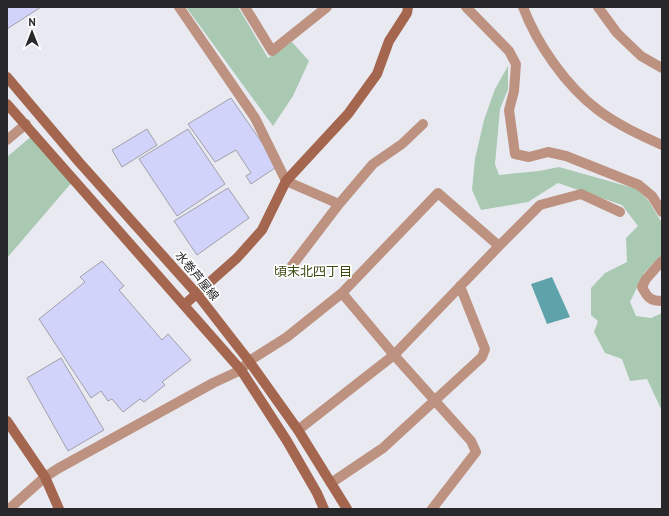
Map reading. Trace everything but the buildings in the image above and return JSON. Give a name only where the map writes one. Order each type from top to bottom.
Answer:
[{"type":"main road","points":[[184,305],[237,258],[262,230],[286,181],[348,114],[377,74],[389,41],[407,13],[408,7]]},
{"type":"main road","name":"水巻芦屋線","points":[[7,77],[79,162],[197,294],[249,361],[298,430],[347,509]]},
{"type":"main road","points":[[7,104],[241,370],[287,441],[317,493],[324,509]]},
{"type":"main road","points":[[7,421],[45,477],[58,509]]},
{"type":"street","points":[[179,7],[254,118],[286,181],[339,204]]},
{"type":"street","points":[[245,7],[272,51],[327,7]]},
{"type":"street","points":[[466,7],[509,51],[516,64],[514,91],[508,110],[515,154],[529,157],[548,152],[566,156],[639,185],[652,196],[662,212]]},
{"type":"street","points":[[523,7],[533,31],[545,51],[573,87],[598,110],[634,133],[662,145]]},
{"type":"street","points":[[598,7],[618,33],[641,56],[662,68]]},
{"type":"street","points":[[7,140],[26,124]]},
{"type":"street","points":[[291,267],[339,204],[373,164],[402,144],[423,124]]},
{"type":"street","points":[[9,509],[45,477],[59,468],[241,370],[249,361],[288,337],[342,293],[438,193],[499,246]]},
{"type":"street","points":[[298,430],[394,354],[540,205],[582,194],[620,212]]},
{"type":"street","points":[[662,261],[646,279],[642,287],[646,295],[654,301],[662,301]]},
{"type":"street","points":[[331,483],[383,448],[482,357],[485,350],[460,286]]},
{"type":"street","points":[[342,293],[471,441],[476,452],[432,509]]},
{"type":"green space","points":[[186,7],[238,7],[268,58],[292,42],[309,61],[293,96],[273,126]]},
{"type":"green space","points":[[508,66],[508,89],[500,109],[495,164],[499,175],[539,171],[559,167],[637,189],[648,200],[662,223],[662,255],[644,273],[630,302],[636,316],[651,318],[662,313],[662,411],[647,379],[630,381],[622,359],[605,353],[594,332],[598,321],[591,315],[591,288],[605,273],[627,262],[626,238],[638,226],[622,205],[558,183],[528,202],[481,210],[472,190],[475,159],[484,120],[495,89]]},
{"type":"green space","points":[[34,134],[73,181],[7,258],[7,157]]},
{"type":"water","points":[[552,277],[570,317],[547,324],[531,284]]},
{"type":"district","name":"頃末北四丁目","points":[[313,271]]}]
